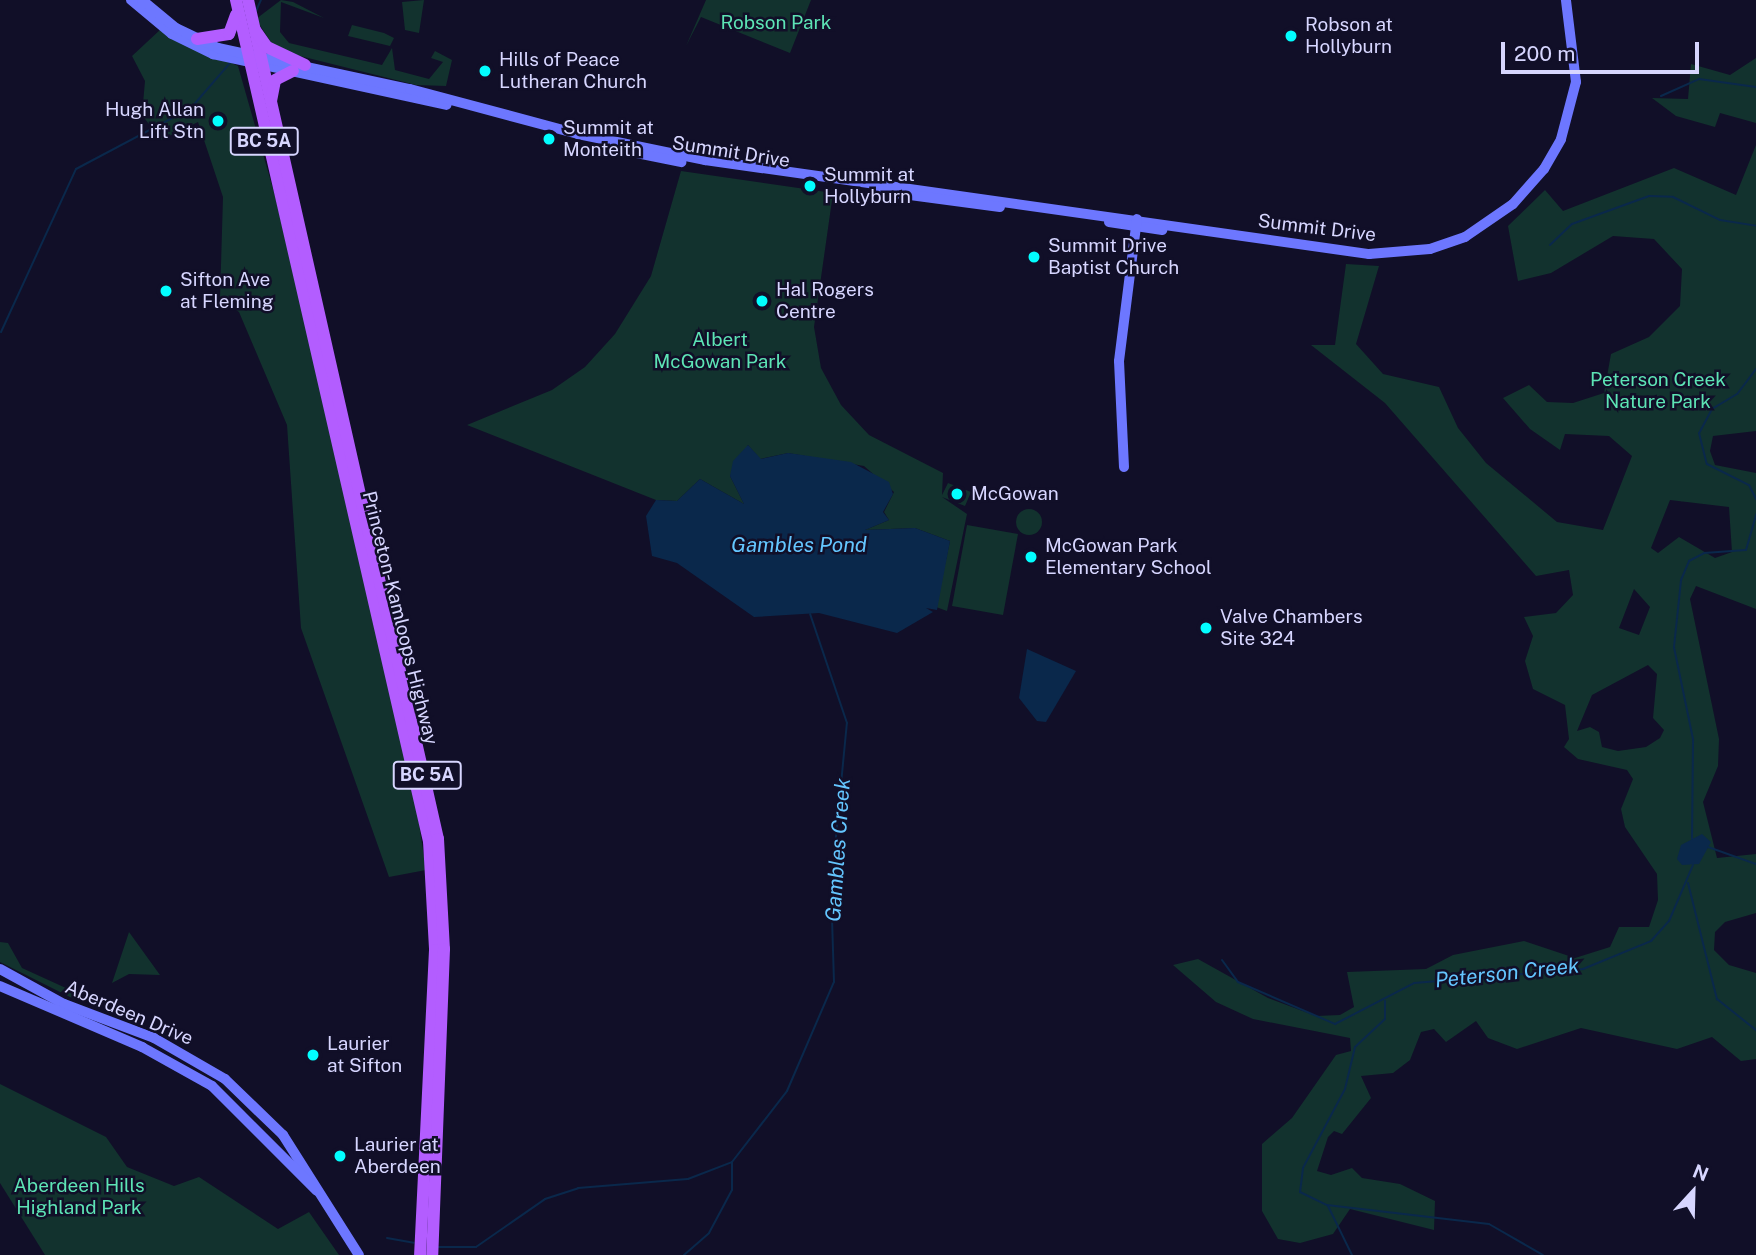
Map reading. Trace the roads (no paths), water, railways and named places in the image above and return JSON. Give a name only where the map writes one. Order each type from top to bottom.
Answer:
[{"type":"main road","points":[[131,0],[182,41],[252,59]]},
{"type":"main road","points":[[142,0],[197,39],[252,59]]},
{"type":"main road","name":"Summit Drive","points":[[252,59],[667,160],[1217,234],[1394,254],[1451,243],[1491,222],[1527,189],[1561,139],[1577,63],[1566,0]]},
{"type":"main road","points":[[197,39],[229,34],[241,3]]},
{"type":"main road","name":"Princeton-Kamloops Highway","points":[[241,3],[429,841],[435,950],[418,1255]]},
{"type":"main road","name":"Princeton-Kamloops Highway","points":[[241,3],[251,20],[252,59],[270,116],[438,838],[444,949],[432,1255]]},
{"type":"main road","points":[[251,20],[267,47],[305,65]]},
{"type":"main road","name":"Summit Drive","points":[[252,59],[305,65],[669,153],[1136,223]]},
{"type":"main road","points":[[270,116],[275,80],[293,71]]},
{"type":"main road","points":[[1124,467],[1119,361],[1136,223]]},
{"type":"main road","name":"Aberdeen Drive","points":[[0,969],[53,999],[154,1038],[225,1079],[283,1135],[312,1172],[317,1191]]},
{"type":"main road","name":"Aberdeen Drive","points":[[0,986],[142,1047],[212,1086],[317,1191],[359,1255]]},
{"type":"water","name":"Gambles Pond","points":[[748,445],[761,459],[788,453],[851,462],[889,482],[893,494],[883,512],[889,520],[865,530],[915,528],[950,541],[937,610],[926,608],[933,612],[897,633],[819,613],[754,617],[677,563],[652,556],[646,516],[656,500],[677,501],[700,479],[744,504],[730,476],[733,461]]},
{"type":"water","points":[[1027,649],[1076,671],[1046,722],[1037,721],[1019,698]]},
{"type":"water","points":[[1702,834],[1711,842],[1699,864],[1682,865],[1677,859],[1681,845]]},
{"type":"waterway","points":[[256,11],[261,0]]},
{"type":"waterway","points":[[1,332],[76,169],[191,108],[230,63]]},
{"type":"waterway","points":[[1661,96],[1699,79],[1756,87]]},
{"type":"waterway","points":[[1550,245],[1572,224],[1649,196],[1673,197],[1720,220],[1756,226]]},
{"type":"waterway","name":"Peterson Creek","points":[[1756,369],[1737,394],[1712,409],[1699,433],[1707,464],[1749,485],[1756,499]]},
{"type":"waterway","name":"Peterson Creek","points":[[1692,839],[1693,739],[1674,647],[1681,580],[1689,561],[1704,553],[1746,550],[1756,514]]},
{"type":"waterway","name":"Gambles Creek","points":[[436,1247],[476,1247],[545,1199],[578,1188],[688,1179],[732,1162],[787,1091],[834,982],[831,888],[847,723],[810,614]]},
{"type":"waterway","points":[[1708,847],[1756,864]]},
{"type":"waterway","points":[[1222,960],[1238,982],[1335,1024],[1414,983],[1583,969],[1651,941],[1669,921],[1693,865]]},
{"type":"waterway","points":[[1688,883],[1717,999],[1756,1030]]},
{"type":"waterway","name":"Peterson Creek","points":[[1385,1001],[1385,1019],[1355,1047],[1345,1089],[1303,1168],[1300,1192],[1327,1205],[1489,1224],[1543,1255]]},
{"type":"waterway","name":"Gambles Creek","points":[[684,1255],[709,1233],[732,1190],[732,1162]]},
{"type":"waterway","points":[[1328,1206],[1352,1255]]},
{"type":"waterway","points":[[387,1238],[414,1243]]},
{"type":"place","name":"Robson at Hollyburn","points":[[1291,36]]},
{"type":"place","name":"Hills of Peace Lutheran Church","points":[[485,71]]},
{"type":"place","name":"Hugh Allan Lift Stn","points":[[218,121]]},
{"type":"place","name":"Summit at Monteith","points":[[549,139]]},
{"type":"place","name":"Summit at Hollyburn","points":[[810,186]]},
{"type":"place","name":"Summit Drive Baptist Church","points":[[1034,257]]},
{"type":"place","name":"Sifton Ave at Fleming","points":[[166,291]]},
{"type":"place","name":"Hal Rogers Centre","points":[[762,301]]},
{"type":"place","name":"McGowan","points":[[957,494]]},
{"type":"place","name":"McGowan Park Elementary School","points":[[1031,557]]},
{"type":"place","name":"Valve Chambers Site 324","points":[[1206,628]]},
{"type":"place","name":"Laurier at Sifton","points":[[313,1055]]},
{"type":"place","name":"Laurier at Aberdeen","points":[[340,1156]]},
{"type":"park label","name":"Robson Park","points":[[776,23]]},
{"type":"park label","name":"Albert McGowan Park","points":[[720,351]]},
{"type":"park label","name":"Peterson Creek Nature Park","points":[[1658,391]]},
{"type":"park label","name":"Aberdeen Hills Highland Park","points":[[79,1197]]}]
